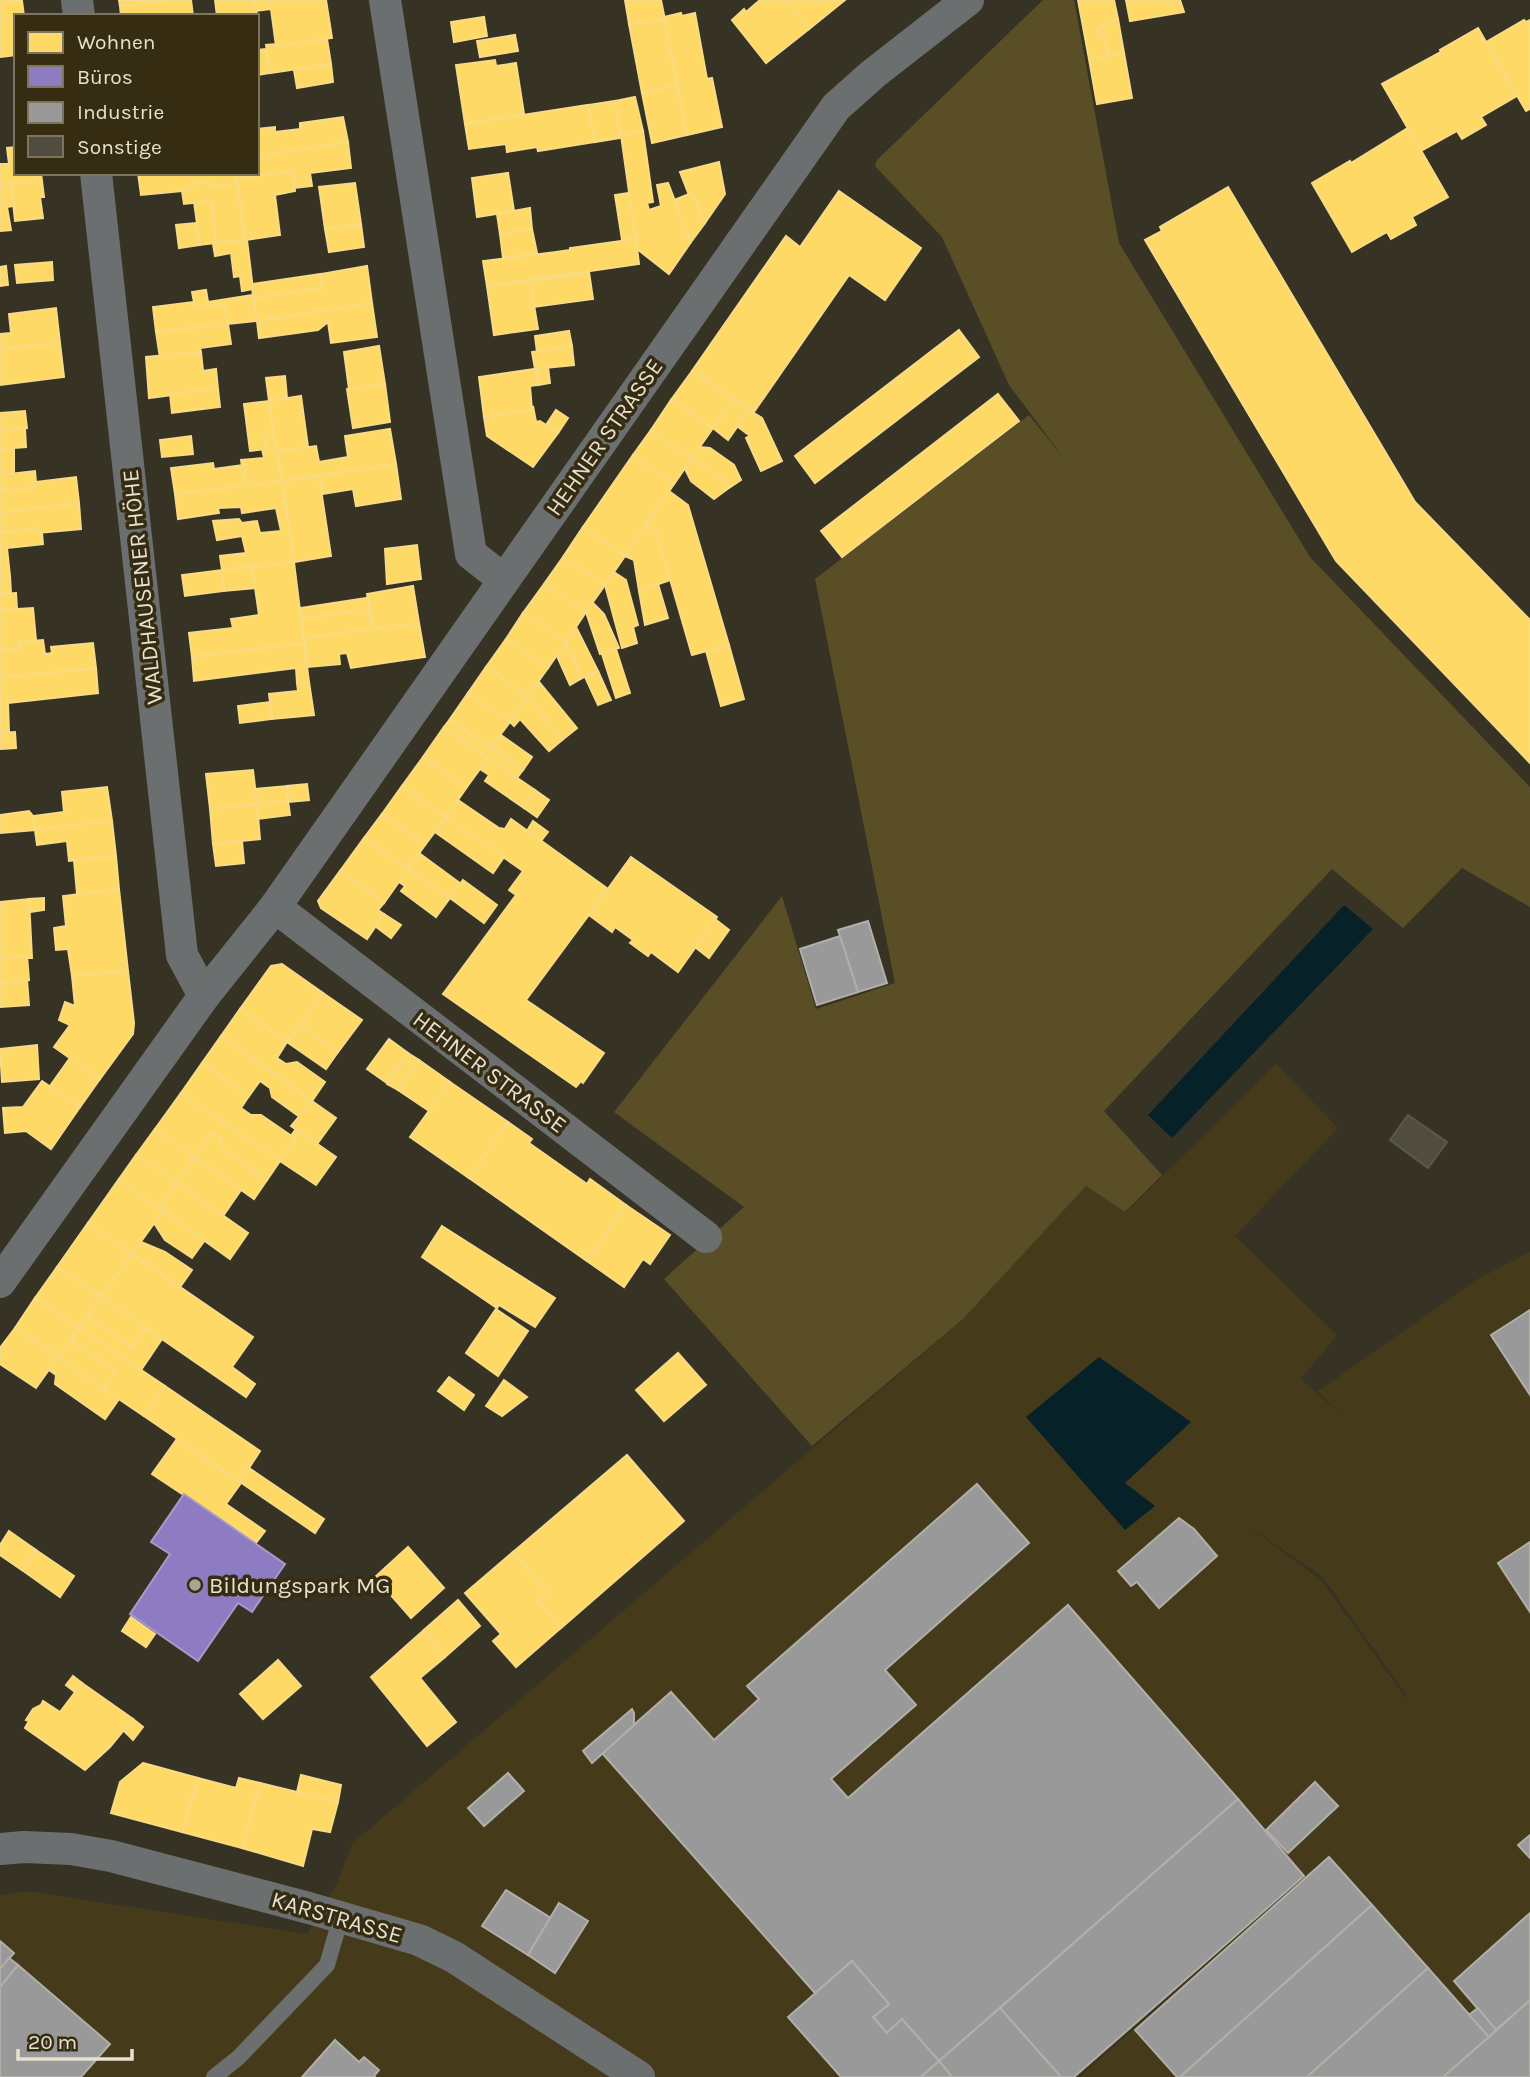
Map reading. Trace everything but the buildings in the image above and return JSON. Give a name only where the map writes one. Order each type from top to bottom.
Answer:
[{"type":"street","points":[[385,0],[471,554],[505,580]]},
{"type":"street","name":"HEHNER STRASSE","points":[[4,1264],[204,996],[275,906],[836,107],[873,74],[968,0]]},
{"type":"street","name":"WALDHAUSENER HÖHE","points":[[96,175],[182,955],[204,996]]},
{"type":"street","name":"HEHNER STRASSE","points":[[275,906],[706,1237]]},
{"type":"street","name":"KARSTRASSE","points":[[0,1849],[60,1848],[111,1856],[419,1940],[454,1957],[639,2077]]},
{"type":"lane","points":[[214,2077],[238,2058],[327,1965],[341,1917]]},
{"type":"shaded area","points":[[1043,0],[1074,0],[1119,243],[1310,557],[1530,787],[1530,907],[1462,868],[1403,928],[1332,869],[1104,1111],[1162,1175],[1125,1212],[1086,1186],[963,1319],[812,1446],[664,1279],[744,1207],[614,1112],[782,896],[816,1009],[895,983],[815,579],[1029,415],[1063,457],[1009,385],[942,237],[875,166],[877,160]]},
{"type":"shaded area","points":[[1276,1064],[1338,1128],[1235,1236],[1337,1335],[1301,1379],[1343,1416],[1318,1391],[1478,1279],[1530,1252],[1530,2077],[1080,2077],[1245,1929],[1077,2077],[0,2077],[0,1895],[27,1891],[307,1934],[338,1881],[352,1844],[963,1319],[1086,1185],[1126,1212]],"holes":[[[1245,1524],[1322,1576],[1407,1696],[1400,1703],[1405,1697],[1321,1580]]]},
{"type":"water","points":[[1344,905],[1373,929],[1172,1138],[1148,1115]]},
{"type":"water","points":[[1099,1357],[1191,1422],[1125,1483],[1155,1506],[1125,1530],[1026,1417]]},
{"type":"place","name":"Bildungspark MG","points":[[195,1585]]}]
